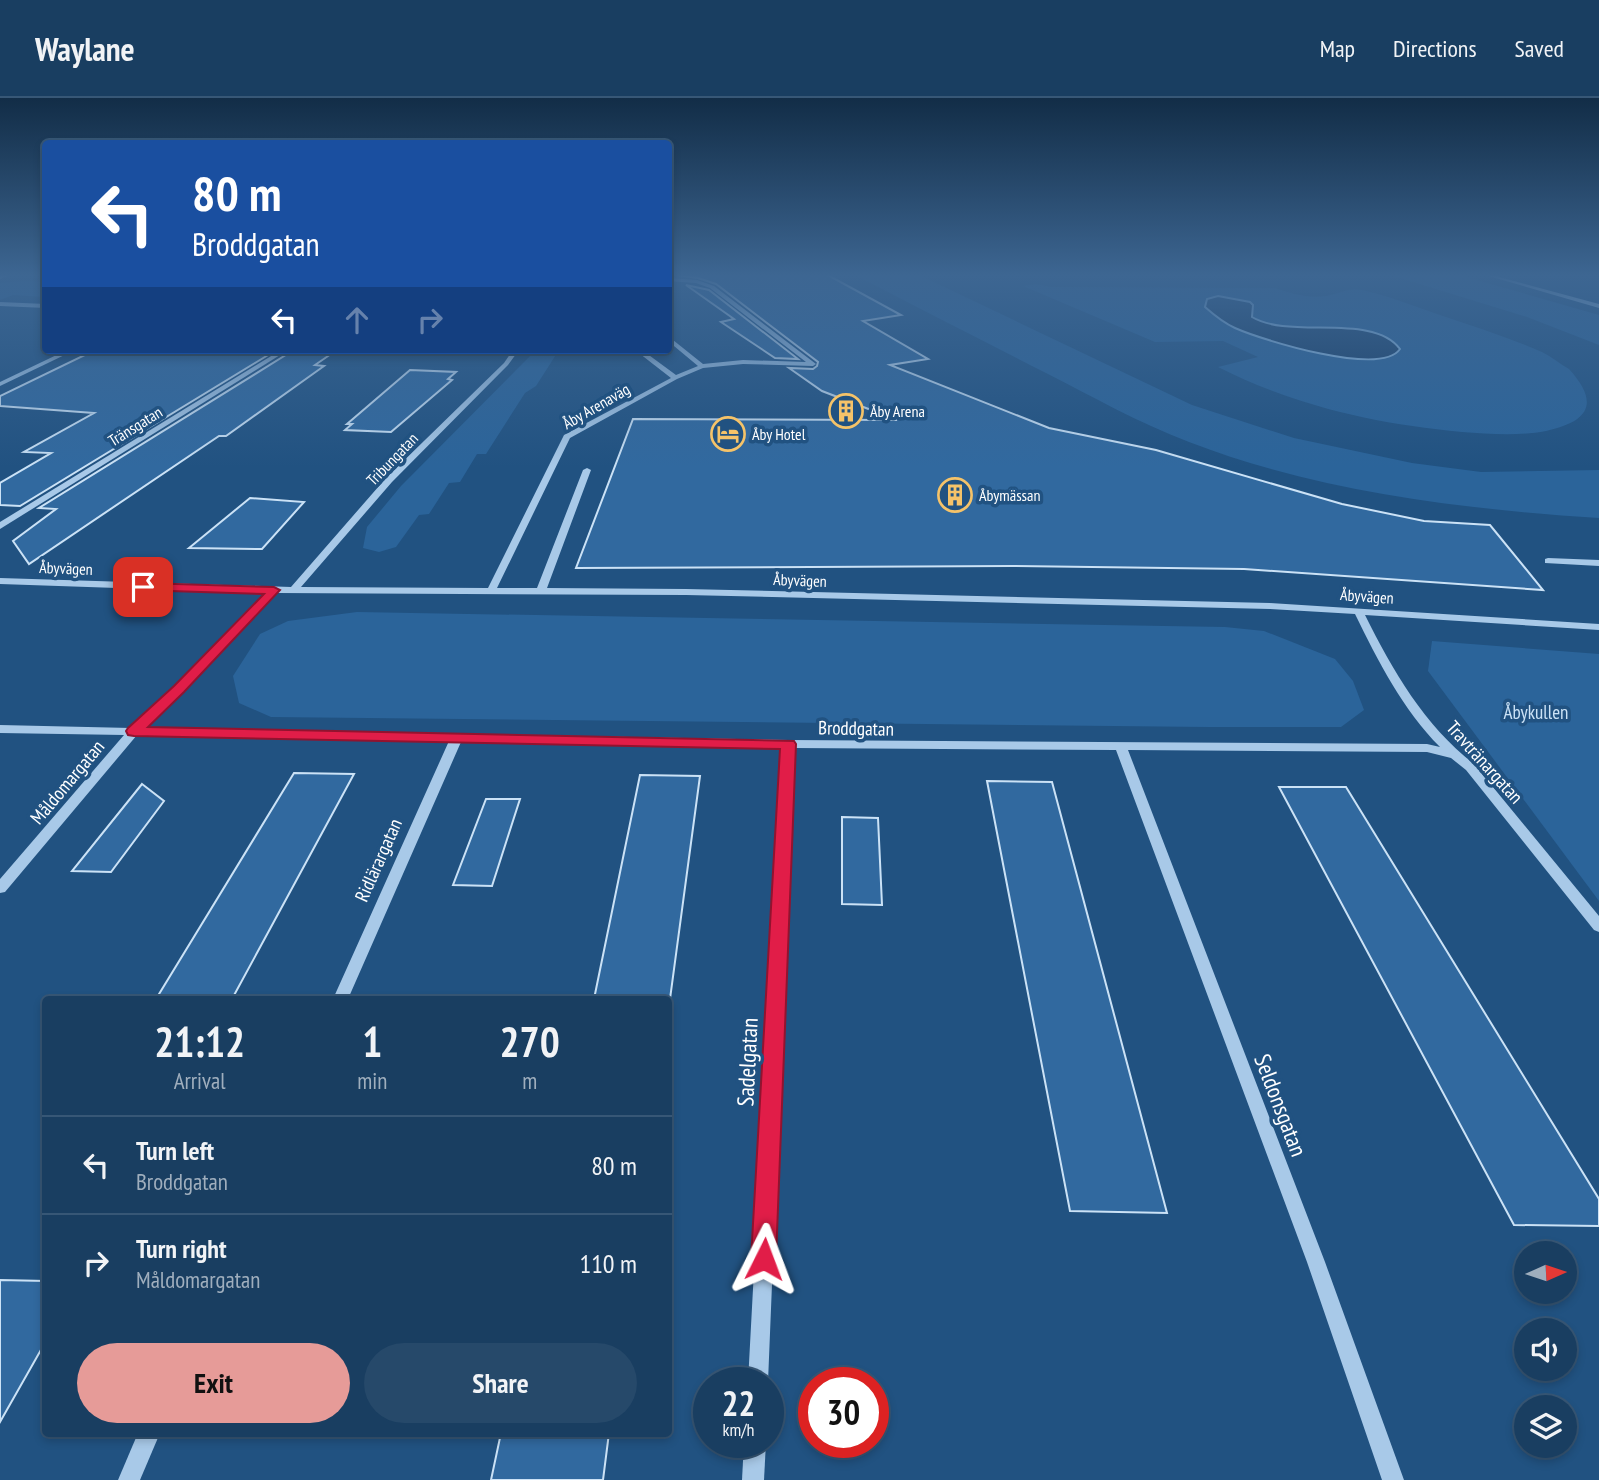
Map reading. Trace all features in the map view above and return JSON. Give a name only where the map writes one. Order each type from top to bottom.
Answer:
[{"type":"street","name":"Åby Arenaväg","points":[[491,591],[567,437],[702,366],[743,362],[813,364],[780,338]]},
{"type":"street","points":[[672,341],[702,366]]},
{"type":"street","points":[[0,384],[64,354]]},
{"type":"street","name":"Tränsgatan","points":[[0,526],[279,354]]},
{"type":"street","name":"Tribungatan","points":[[293,591],[389,480],[513,354]]},
{"type":"street","points":[[643,354],[675,378]]},
{"type":"street","points":[[541,591],[587,470]]},
{"type":"street","points":[[1548,561],[1599,563]]},
{"type":"street","name":"Åbyvägen","points":[[0,581],[293,591],[541,591],[1037,600],[1357,611],[1599,628]]},
{"type":"street","name":"Måldomargatan","points":[[0,888],[134,731],[179,689],[274,590]]},
{"type":"street","name":"Travtränargatan","points":[[1357,611],[1407,698],[1451,754],[1470,766],[1599,926]]},
{"type":"street","name":"Måldomargatan","points":[[0,729],[134,731]]},
{"type":"street","name":"Broddgatan","points":[[134,731],[788,744],[1427,748],[1451,754]]},
{"type":"street","name":"Ridlärargatan","points":[[342,996],[456,739]]},
{"type":"street","name":"Sadelgatan","points":[[759,1367],[788,744]]},
{"type":"street","name":"Seldonsgatan","points":[[1121,748],[1316,1262],[1393,1480]]},
{"type":"street","points":[[129,1480],[147,1437]]},
{"type":"street","points":[[754,1480],[755,1458]]},
{"type":"green space","points":[[979,338],[1052,338],[1192,405],[1294,438],[1412,463],[1481,472],[1599,470],[1599,518],[1443,503],[1339,486],[1238,459],[1170,435]]},
{"type":"green space","points":[[1147,338],[1508,338],[1542,352],[1569,369],[1584,391],[1586,409],[1573,422],[1536,433],[1493,434],[1430,429],[1367,418],[1306,403],[1247,381],[1218,367],[1258,357],[1223,341],[1155,342]]},
{"type":"green space","points":[[1582,338],[1599,338],[1599,345]]},
{"type":"green space","points":[[532,354],[556,354],[536,386],[525,393],[486,454],[477,454],[460,482],[449,483],[429,514],[419,515],[396,547],[379,552],[363,548],[367,527],[401,486]]},
{"type":"green space","points":[[357,612],[1225,627],[1264,631],[1335,659],[1353,681],[1364,710],[1341,727],[1208,727],[271,717],[239,703],[233,676],[260,634],[288,621]]},
{"type":"green space","name":"Åbykullen","points":[[1432,641],[1599,654],[1599,901],[1428,671]]},
{"type":"shaded area","points":[[1265,338],[1388,338],[1400,349],[1389,357],[1347,358]]},
{"type":"building","points":[[746,338],[772,338],[798,359],[775,358]]},
{"type":"building","name":"Åbymässan","points":[[787,338],[893,338],[928,359],[890,365],[1049,428],[1156,450],[1342,504],[1424,521],[1490,525],[1543,590],[1244,569],[1011,566],[576,568],[633,419],[897,420],[822,391],[789,368],[813,369],[818,362]]},
{"type":"building","points":[[87,354],[270,354],[20,506],[0,505],[0,483],[51,453],[24,452],[94,413],[0,406],[0,396]]},
{"type":"building","points":[[287,354],[331,354],[315,365],[324,366],[226,436],[219,436],[29,564],[13,541],[56,509],[39,508]]},
{"type":"building","points":[[410,370],[456,372],[448,379],[452,380],[391,432],[345,430],[352,424],[347,424]]},
{"type":"building","points":[[250,498],[304,502],[262,549],[189,548]]},
{"type":"building","points":[[294,773],[354,774],[234,996],[158,996]]},
{"type":"building","points":[[640,775],[700,776],[670,996],[595,996]]},
{"type":"building","points":[[987,781],[1052,782],[1167,1213],[1070,1211]]},
{"type":"building","points":[[142,784],[164,801],[111,872],[72,871]]},
{"type":"building","points":[[1279,787],[1346,787],[1599,1199],[1599,1226],[1514,1225]]},
{"type":"building","points":[[486,799],[520,799],[492,886],[453,885]]},
{"type":"building","points":[[842,817],[878,818],[882,905],[842,904]]},
{"type":"building","points":[[0,1280],[42,1281],[42,1348],[0,1422]]},
{"type":"building","points":[[500,1437],[608,1437],[603,1480],[491,1480]]},
{"type":"place","name":"Åby Arena","points":[[846,411]]},
{"type":"place","name":"Åby Hotel","points":[[728,434]]},
{"type":"place","name":"Åbymässan","points":[[955,495]]},
{"type":"route","points":[[143,587],[274,590],[179,689],[134,731],[788,744],[764,1259]]}]
